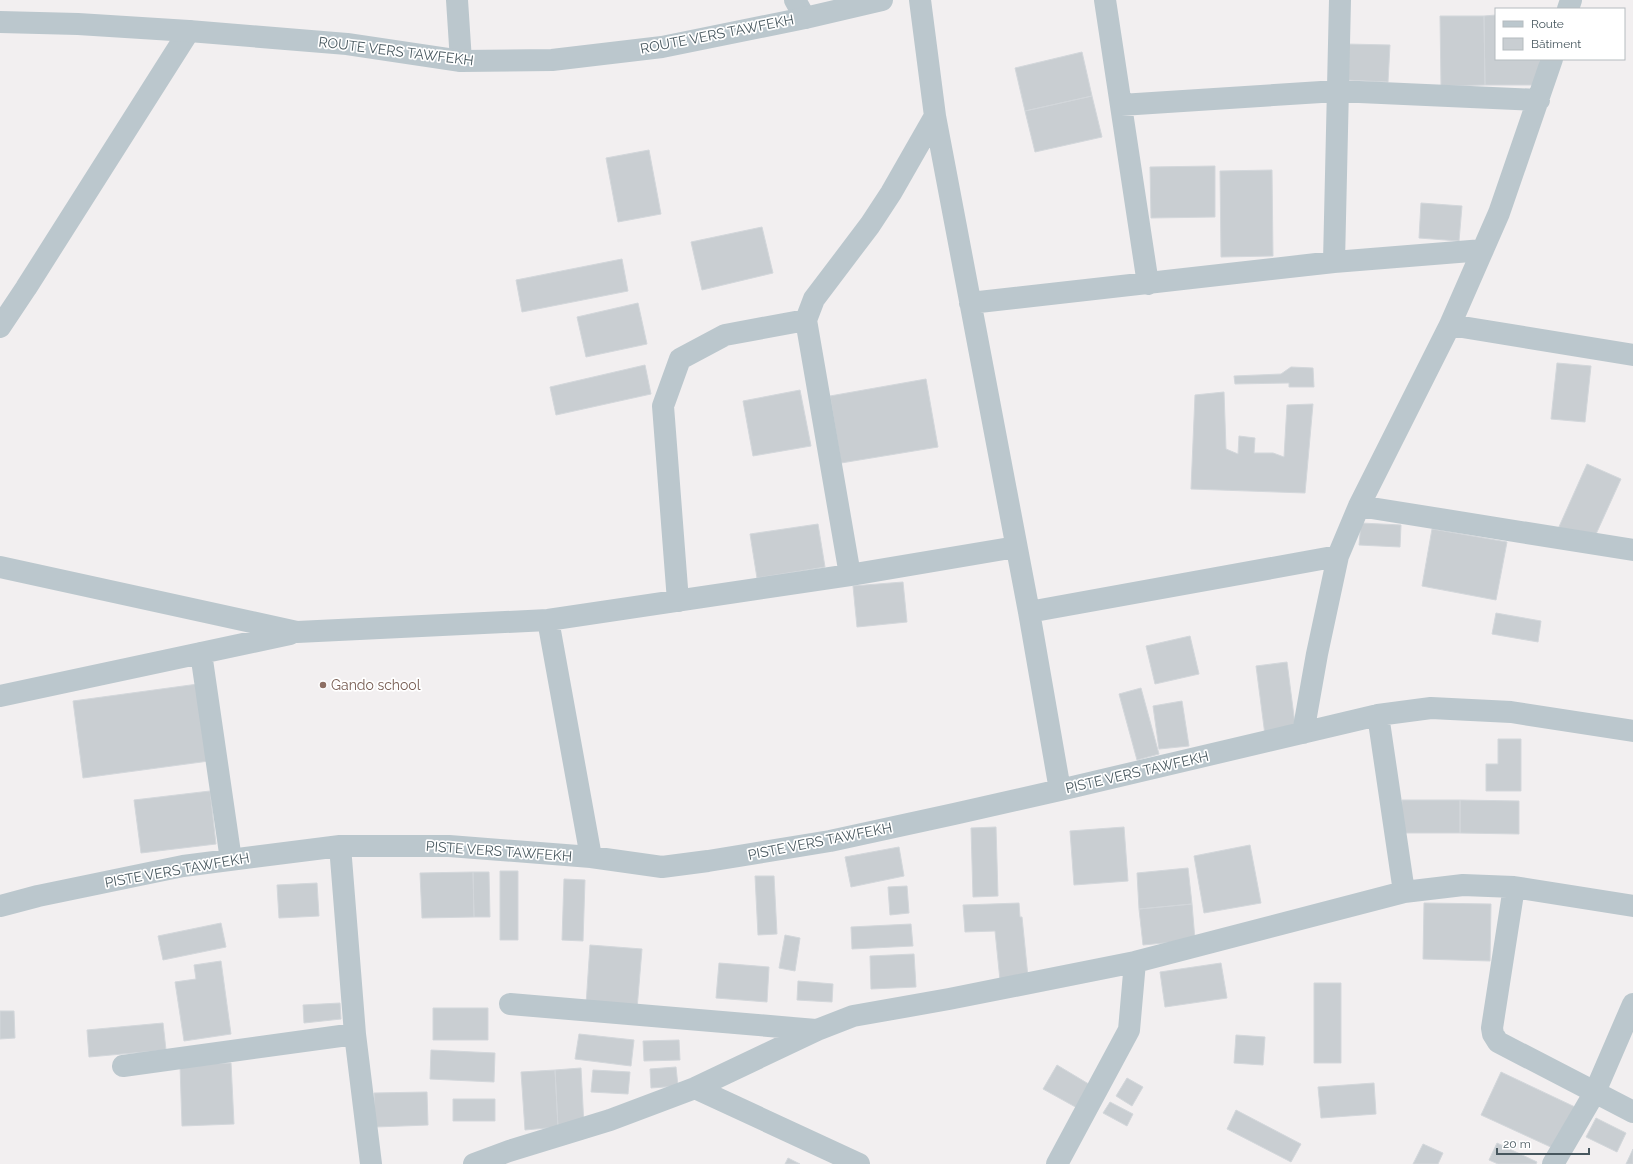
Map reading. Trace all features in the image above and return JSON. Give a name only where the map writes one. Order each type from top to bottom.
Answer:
[{"type":"street","points":[[457,0],[461,61]]},
{"type":"street","name":"ROUTE VERS TAWFEKH","points":[[0,22],[78,24],[189,31],[347,44],[461,61],[552,60],[662,47],[800,9],[880,0]]},
{"type":"street","points":[[920,0],[935,116],[1029,612],[1060,790]]},
{"type":"street","points":[[1104,0],[1148,284]]},
{"type":"street","points":[[1334,262],[1340,0]]},
{"type":"street","points":[[0,327],[189,31]]},
{"type":"street","points":[[1303,733],[1338,556],[1359,506],[1450,325],[1499,213],[1552,60]]},
{"type":"street","points":[[1121,105],[1337,92],[1539,100]]},
{"type":"street","points":[[850,575],[806,320],[814,299],[870,225],[891,193],[935,116]]},
{"type":"street","points":[[970,304],[1334,262],[1483,250]]},
{"type":"street","points":[[678,601],[663,406],[680,359],[724,335],[806,320]]},
{"type":"street","points":[[1450,325],[1633,354]]},
{"type":"street","points":[[1359,506],[1633,550]]},
{"type":"street","points":[[0,696],[297,632],[548,620],[850,575],[1016,547]]},
{"type":"street","points":[[1029,612],[1338,556]]},
{"type":"street","points":[[0,567],[297,632]]},
{"type":"street","points":[[548,620],[591,857]]},
{"type":"street","points":[[201,653],[231,860]]},
{"type":"street","name":"PISTE VERS TAWFEKH","points":[[0,906],[38,896],[176,868],[340,846],[449,846],[591,857],[662,867],[708,862],[830,841],[1060,790],[1378,715],[1431,708],[1511,712],[1633,731]]},
{"type":"street","points":[[1378,715],[1404,892]]},
{"type":"street","points":[[340,846],[355,1034],[371,1164]]},
{"type":"street","points":[[474,1164],[509,1151],[610,1120],[695,1088],[817,1030],[853,1016],[949,999],[1135,962],[1404,892],[1463,885],[1514,887],[1633,906]]},
{"type":"street","points":[[1514,887],[1492,1028],[1493,1034],[1498,1042],[1633,1112]]},
{"type":"street","points":[[1057,1164],[1129,1030],[1135,962]]},
{"type":"street","points":[[510,1004],[817,1030]]},
{"type":"street","points":[[1553,1164],[1595,1092],[1633,1004]]},
{"type":"street","points":[[123,1066],[355,1034]]},
{"type":"street","points":[[695,1088],[859,1164]]},
{"type":"building","points":[[1495,15],[1495,60],[1540,60],[1540,85],[1485,85],[1484,16]]},
{"type":"building","points":[[1440,16],[1484,16],[1485,85],[1441,86]]},
{"type":"building","points":[[1346,44],[1390,45],[1388,82],[1345,80]]},
{"type":"building","points":[[1082,52],[1092,96],[1025,111],[1015,68]]},
{"type":"building","points":[[1092,96],[1102,137],[1035,152],[1025,111]]},
{"type":"building","points":[[649,150],[661,214],[618,222],[606,158]]},
{"type":"building","points":[[1215,166],[1215,217],[1151,218],[1150,167]]},
{"type":"building","points":[[1272,170],[1273,256],[1221,257],[1220,171]]},
{"type":"building","points":[[1421,203],[1462,206],[1459,241],[1419,238]]},
{"type":"building","points":[[762,227],[773,273],[702,290],[691,242]]},
{"type":"building","points":[[622,259],[628,291],[522,312],[516,280]]},
{"type":"building","points":[[638,303],[647,344],[586,357],[577,317]]},
{"type":"building","points":[[1557,363],[1591,366],[1585,422],[1551,419]]},
{"type":"building","points":[[645,365],[651,394],[556,415],[550,387]]},
{"type":"building","points":[[1291,367],[1313,368],[1314,387],[1289,387],[1289,383],[1235,384],[1234,376],[1281,374]]},
{"type":"building","points":[[926,379],[938,447],[841,463],[830,396]]},
{"type":"building","points":[[800,390],[811,446],[753,456],[743,401]]},
{"type":"building","points":[[1224,392],[1226,449],[1238,454],[1239,436],[1255,438],[1254,453],[1273,453],[1284,457],[1287,405],[1313,404],[1305,493],[1191,489],[1195,395]]},
{"type":"building","points":[[1587,464],[1621,479],[1592,543],[1558,529]]},
{"type":"building","points":[[1361,523],[1401,525],[1400,547],[1359,545]]},
{"type":"building","points":[[818,524],[825,567],[757,578],[750,534]]},
{"type":"building","points":[[1432,529],[1507,542],[1496,600],[1422,586]]},
{"type":"building","points":[[903,582],[907,622],[857,627],[853,586]]},
{"type":"building","points":[[1496,613],[1541,621],[1538,642],[1492,634]]},
{"type":"building","points":[[1190,636],[1199,674],[1155,684],[1146,646]]},
{"type":"building","points":[[1287,662],[1296,732],[1265,735],[1256,666]]},
{"type":"building","points":[[198,684],[209,761],[83,778],[73,701]]},
{"type":"building","points":[[1141,688],[1159,754],[1137,760],[1119,694]]},
{"type":"building","points":[[1182,701],[1189,746],[1159,749],[1153,706]]},
{"type":"building","points":[[1498,739],[1521,739],[1521,791],[1486,791],[1486,764],[1498,764]]},
{"type":"building","points":[[210,791],[216,844],[141,853],[134,800]]},
{"type":"building","points":[[1402,800],[1460,800],[1460,833],[1401,833]]},
{"type":"building","points":[[1460,800],[1519,801],[1519,834],[1460,833]]},
{"type":"building","points":[[996,827],[998,896],[973,897],[971,828]]},
{"type":"building","points":[[1124,827],[1128,881],[1074,885],[1070,831]]},
{"type":"building","points":[[1250,845],[1261,903],[1204,913],[1194,856]]},
{"type":"building","points":[[899,847],[904,876],[851,887],[845,857]]},
{"type":"building","points":[[1188,868],[1192,904],[1139,909],[1137,873]]},
{"type":"building","points":[[500,871],[518,871],[518,940],[500,940]]},
{"type":"building","points":[[473,872],[489,872],[490,917],[474,917]]},
{"type":"building","points":[[473,872],[474,917],[422,918],[420,873]]},
{"type":"building","points":[[755,876],[774,876],[777,934],[758,935]]},
{"type":"building","points":[[564,879],[585,880],[583,941],[562,940]]},
{"type":"building","points":[[317,883],[319,916],[279,918],[277,885]]},
{"type":"building","points":[[907,886],[909,913],[890,915],[888,887]]},
{"type":"building","points":[[1019,903],[1020,917],[1022,917],[1028,977],[1000,980],[995,931],[965,932],[963,905]]},
{"type":"building","points":[[1424,903],[1491,904],[1490,961],[1423,959]]},
{"type":"building","points":[[1192,904],[1195,940],[1143,945],[1139,909]]},
{"type":"building","points":[[221,923],[226,947],[163,960],[158,936]]},
{"type":"building","points":[[911,924],[913,946],[852,949],[851,927]]},
{"type":"building","points":[[785,935],[800,938],[795,971],[779,968]]},
{"type":"building","points":[[590,945],[642,949],[637,1009],[586,1005]]},
{"type":"building","points":[[914,954],[916,987],[871,989],[870,956]]},
{"type":"building","points":[[221,961],[231,1034],[184,1041],[175,982],[196,979],[194,965]]},
{"type":"building","points":[[719,963],[769,967],[767,1002],[716,998]]},
{"type":"building","points":[[1221,963],[1227,998],[1165,1007],[1160,972]]},
{"type":"building","points":[[798,981],[833,984],[832,1002],[797,1000]]},
{"type":"building","points":[[1314,983],[1341,983],[1341,1063],[1314,1063]]},
{"type":"building","points":[[340,1003],[341,1019],[304,1023],[303,1005]]},
{"type":"building","points":[[433,1008],[488,1008],[488,1040],[433,1040]]},
{"type":"building","points":[[0,1011],[14,1011],[15,1038],[0,1039]]},
{"type":"building","points":[[163,1023],[166,1050],[89,1057],[87,1030]]},
{"type":"building","points":[[579,1034],[634,1040],[631,1066],[575,1059]]},
{"type":"building","points":[[1236,1035],[1265,1037],[1263,1065],[1234,1063]]},
{"type":"building","points":[[679,1040],[680,1060],[644,1061],[643,1041]]},
{"type":"building","points":[[431,1050],[495,1053],[494,1082],[430,1079]]},
{"type":"building","points":[[231,1063],[234,1124],[182,1126],[180,1065]]},
{"type":"building","points":[[1057,1065],[1092,1086],[1079,1109],[1043,1089]]},
{"type":"building","points":[[676,1067],[678,1086],[651,1088],[650,1069]]},
{"type":"building","points":[[581,1068],[584,1126],[558,1127],[555,1070]]},
{"type":"building","points":[[555,1070],[558,1127],[525,1130],[521,1072]]},
{"type":"building","points":[[593,1070],[630,1072],[628,1094],[591,1092]]},
{"type":"building","points":[[1501,1072],[1575,1107],[1555,1149],[1481,1115]]},
{"type":"building","points":[[1127,1078],[1143,1087],[1132,1106],[1116,1096]]},
{"type":"building","points":[[1374,1083],[1376,1114],[1321,1118],[1318,1087]]},
{"type":"building","points":[[427,1092],[428,1125],[375,1127],[374,1093]]},
{"type":"building","points":[[453,1099],[495,1099],[495,1121],[453,1121]]},
{"type":"building","points":[[1110,1102],[1133,1114],[1127,1126],[1103,1113]]},
{"type":"building","points":[[1236,1110],[1301,1144],[1291,1162],[1227,1129]]},
{"type":"building","points":[[1596,1118],[1626,1133],[1617,1152],[1586,1137]]},
{"type":"building","points":[[1497,1143],[1537,1162],[1536,1164],[1498,1164],[1489,1160]]},
{"type":"building","points":[[1423,1144],[1443,1153],[1438,1164],[1413,1164]]},
{"type":"building","points":[[1633,1149],[1633,1164],[1626,1164]]},
{"type":"building","points":[[788,1158],[800,1164],[785,1164]]},
{"type":"place","name":"Gando school","points":[[323,685]]}]
